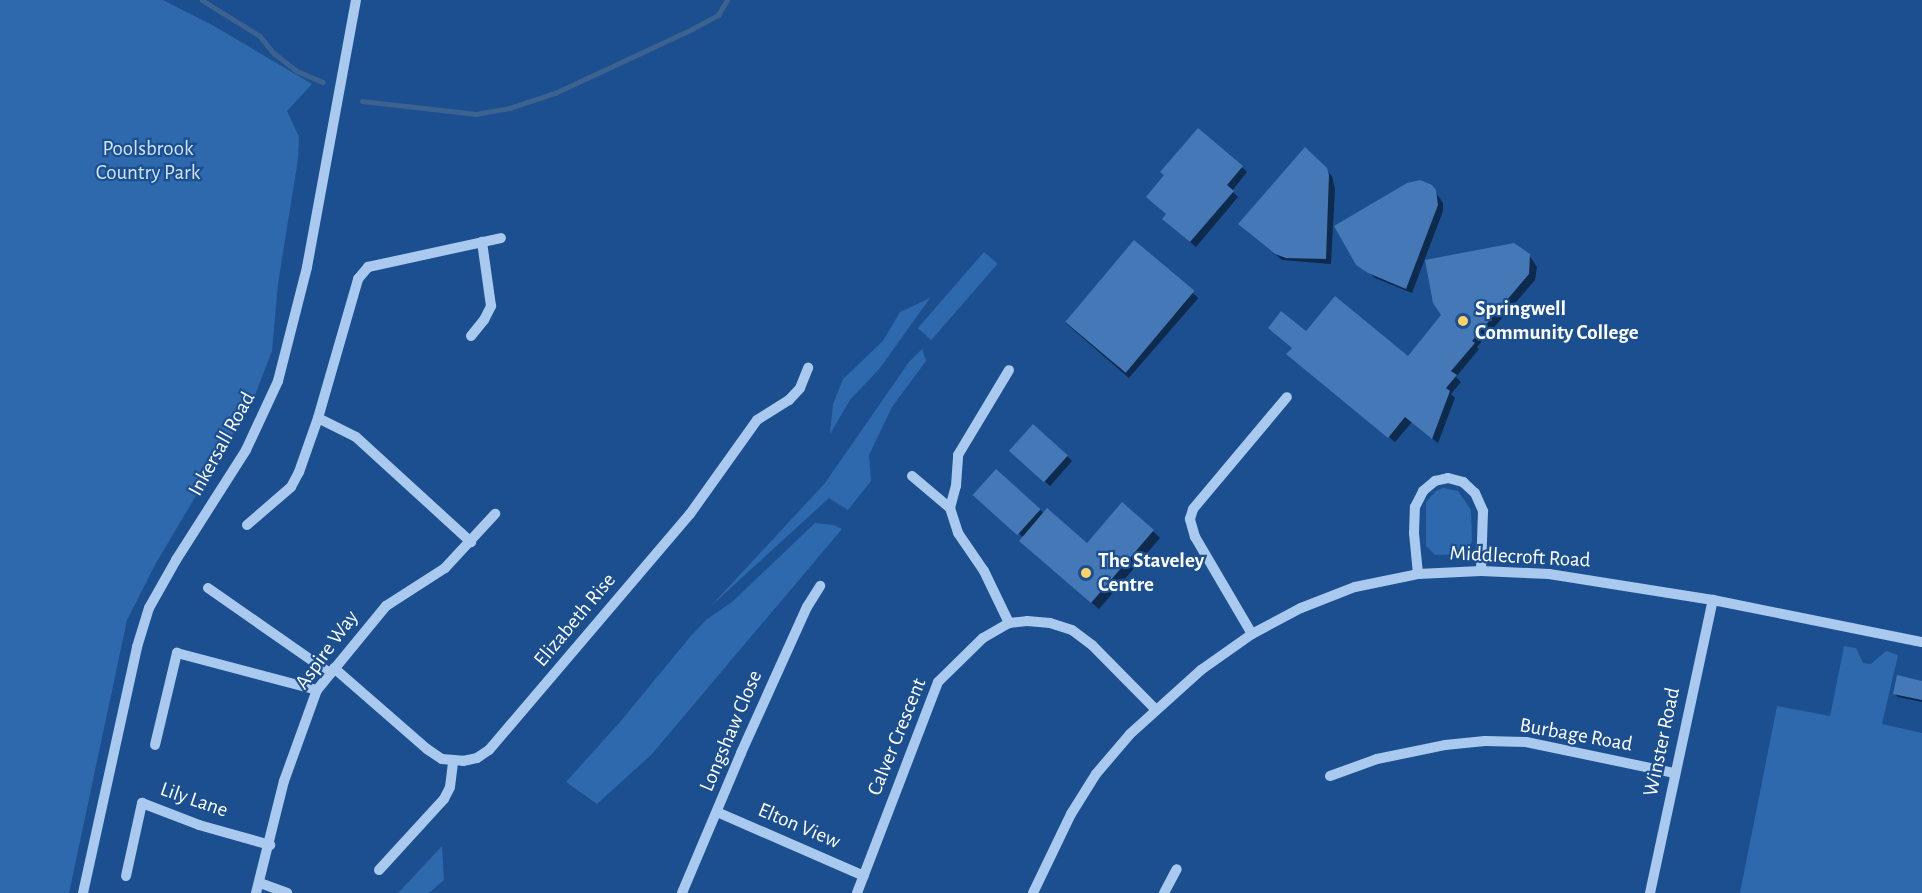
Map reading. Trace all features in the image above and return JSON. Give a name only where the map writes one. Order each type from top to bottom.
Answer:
[{"type":"street","name":"Inkersall Road","points":[[82,893],[137,647],[149,608],[176,560],[246,450],[278,381],[307,267],[356,0]]},
{"type":"street","points":[[247,525],[291,487],[318,418],[358,279],[368,267],[501,238]]},
{"type":"street","points":[[471,336],[484,320],[491,306],[482,242]]},
{"type":"street","name":"Elizabeth Rise","points":[[453,760],[477,758],[489,750],[690,514],[749,429],[757,420],[789,400],[800,388],[807,368]]},
{"type":"street","points":[[950,508],[956,486],[958,455],[1008,370]]},
{"type":"street","points":[[1252,634],[1195,537],[1190,519],[1193,509],[1287,397]]},
{"type":"street","points":[[318,418],[356,437],[471,542]]},
{"type":"street","points":[[912,476],[950,508],[958,533],[984,571],[1010,623]]},
{"type":"street","points":[[1418,574],[1414,533],[1415,507],[1423,491],[1435,481],[1448,478],[1463,482],[1475,493],[1483,511],[1481,571]]},
{"type":"street","name":"Aspire Way","points":[[258,888],[284,781],[317,690],[386,606],[445,568],[495,514]]},
{"type":"street","name":"Middlecroft Road","points":[[1033,893],[1071,814],[1096,774],[1130,734],[1201,670],[1252,634],[1301,608],[1355,587],[1418,574],[1481,571],[1559,575],[1713,600],[1922,642]]},
{"type":"street","name":"Longshaw Close","points":[[682,893],[741,753],[807,607],[820,586]]},
{"type":"street","points":[[208,588],[332,671],[427,749],[442,759],[453,760],[450,787],[444,799],[379,870]]},
{"type":"street","name":"Winster Road","points":[[1650,893],[1713,600]]},
{"type":"street","name":"Calver Crescent","points":[[857,893],[938,682],[983,638],[1010,623],[1027,621],[1050,623],[1072,630],[1092,645],[1156,710]]},
{"type":"street","points":[[155,745],[177,652],[317,690]]},
{"type":"street","name":"Burbage Road","points":[[1330,776],[1377,759],[1445,745],[1485,741],[1526,742],[1675,774]]},
{"type":"street","name":"Lily Lane","points":[[126,876],[142,803],[199,825],[270,845]]},
{"type":"street","name":"Elton View","points":[[717,812],[864,876]]},
{"type":"street","points":[[1164,893],[1177,869]]},
{"type":"street","points":[[258,888],[287,893]]},
{"type":"green space","name":"Poolsbrook Country Park","points":[[0,0],[163,0],[214,26],[312,84],[287,111],[299,137],[298,159],[278,284],[272,351],[253,400],[156,563],[127,620],[69,893],[0,893]]},
{"type":"green space","points":[[984,252],[998,264],[931,340],[918,328]]},
{"type":"green space","points":[[930,298],[880,368],[850,400],[830,434],[833,404],[843,379],[883,341],[900,312]]},
{"type":"green space","points":[[922,349],[926,361],[892,407],[869,455],[871,481],[848,510],[829,498],[711,606],[825,483],[909,362]]},
{"type":"green space","points":[[1443,488],[1458,491],[1471,510],[1472,540],[1465,554],[1435,555],[1426,546],[1426,502],[1436,491]]},
{"type":"green space","points":[[815,523],[834,525],[842,529],[652,754],[597,804],[566,782],[706,620],[732,602]]},
{"type":"green space","points":[[1844,646],[1856,648],[1863,663],[1871,664],[1886,651],[1898,655],[1882,724],[1922,733],[1922,893],[1740,893],[1777,706],[1830,716]]},
{"type":"green space","points":[[442,846],[444,880],[429,893],[398,893]]},
{"type":"building","points":[[1198,128],[1243,166],[1227,185],[1234,191],[1190,242],[1162,219],[1166,214],[1146,197],[1164,175],[1160,172]]},
{"type":"building","points":[[1305,147],[1327,168],[1329,175],[1326,259],[1286,258],[1275,254],[1238,224]]},
{"type":"building","points":[[1420,180],[1432,185],[1436,190],[1438,205],[1406,289],[1368,273],[1356,265],[1334,226],[1407,183]]},
{"type":"building","points":[[1134,240],[1195,291],[1126,373],[1065,322]]},
{"type":"building","points":[[1514,243],[1530,254],[1529,274],[1472,341],[1475,343],[1451,371],[1457,375],[1446,388],[1450,391],[1432,439],[1405,417],[1388,438],[1286,354],[1292,348],[1268,328],[1281,311],[1306,331],[1335,296],[1408,356],[1441,315],[1433,303],[1425,260]]},
{"type":"building","points":[[1033,424],[1068,455],[1044,482],[1009,451]]},
{"type":"building","points":[[996,469],[1041,509],[1017,535],[973,495]]},
{"type":"building","name":"The Staveley Centre","points":[[1122,502],[1154,530],[1091,603],[1019,541],[1047,508],[1087,543]]},
{"type":"building","points":[[1897,675],[1922,681],[1922,700],[1893,694]]},
{"type":"waterway","points":[[202,0],[260,36],[274,53],[297,71],[323,82]]},
{"type":"waterway","points":[[362,101],[476,114],[510,108],[555,93],[692,29],[718,15],[727,0]]},
{"type":"place","name":"Springwell Community College","points":[[1463,321]]},
{"type":"place","name":"The Staveley Centre","points":[[1086,573]]}]
